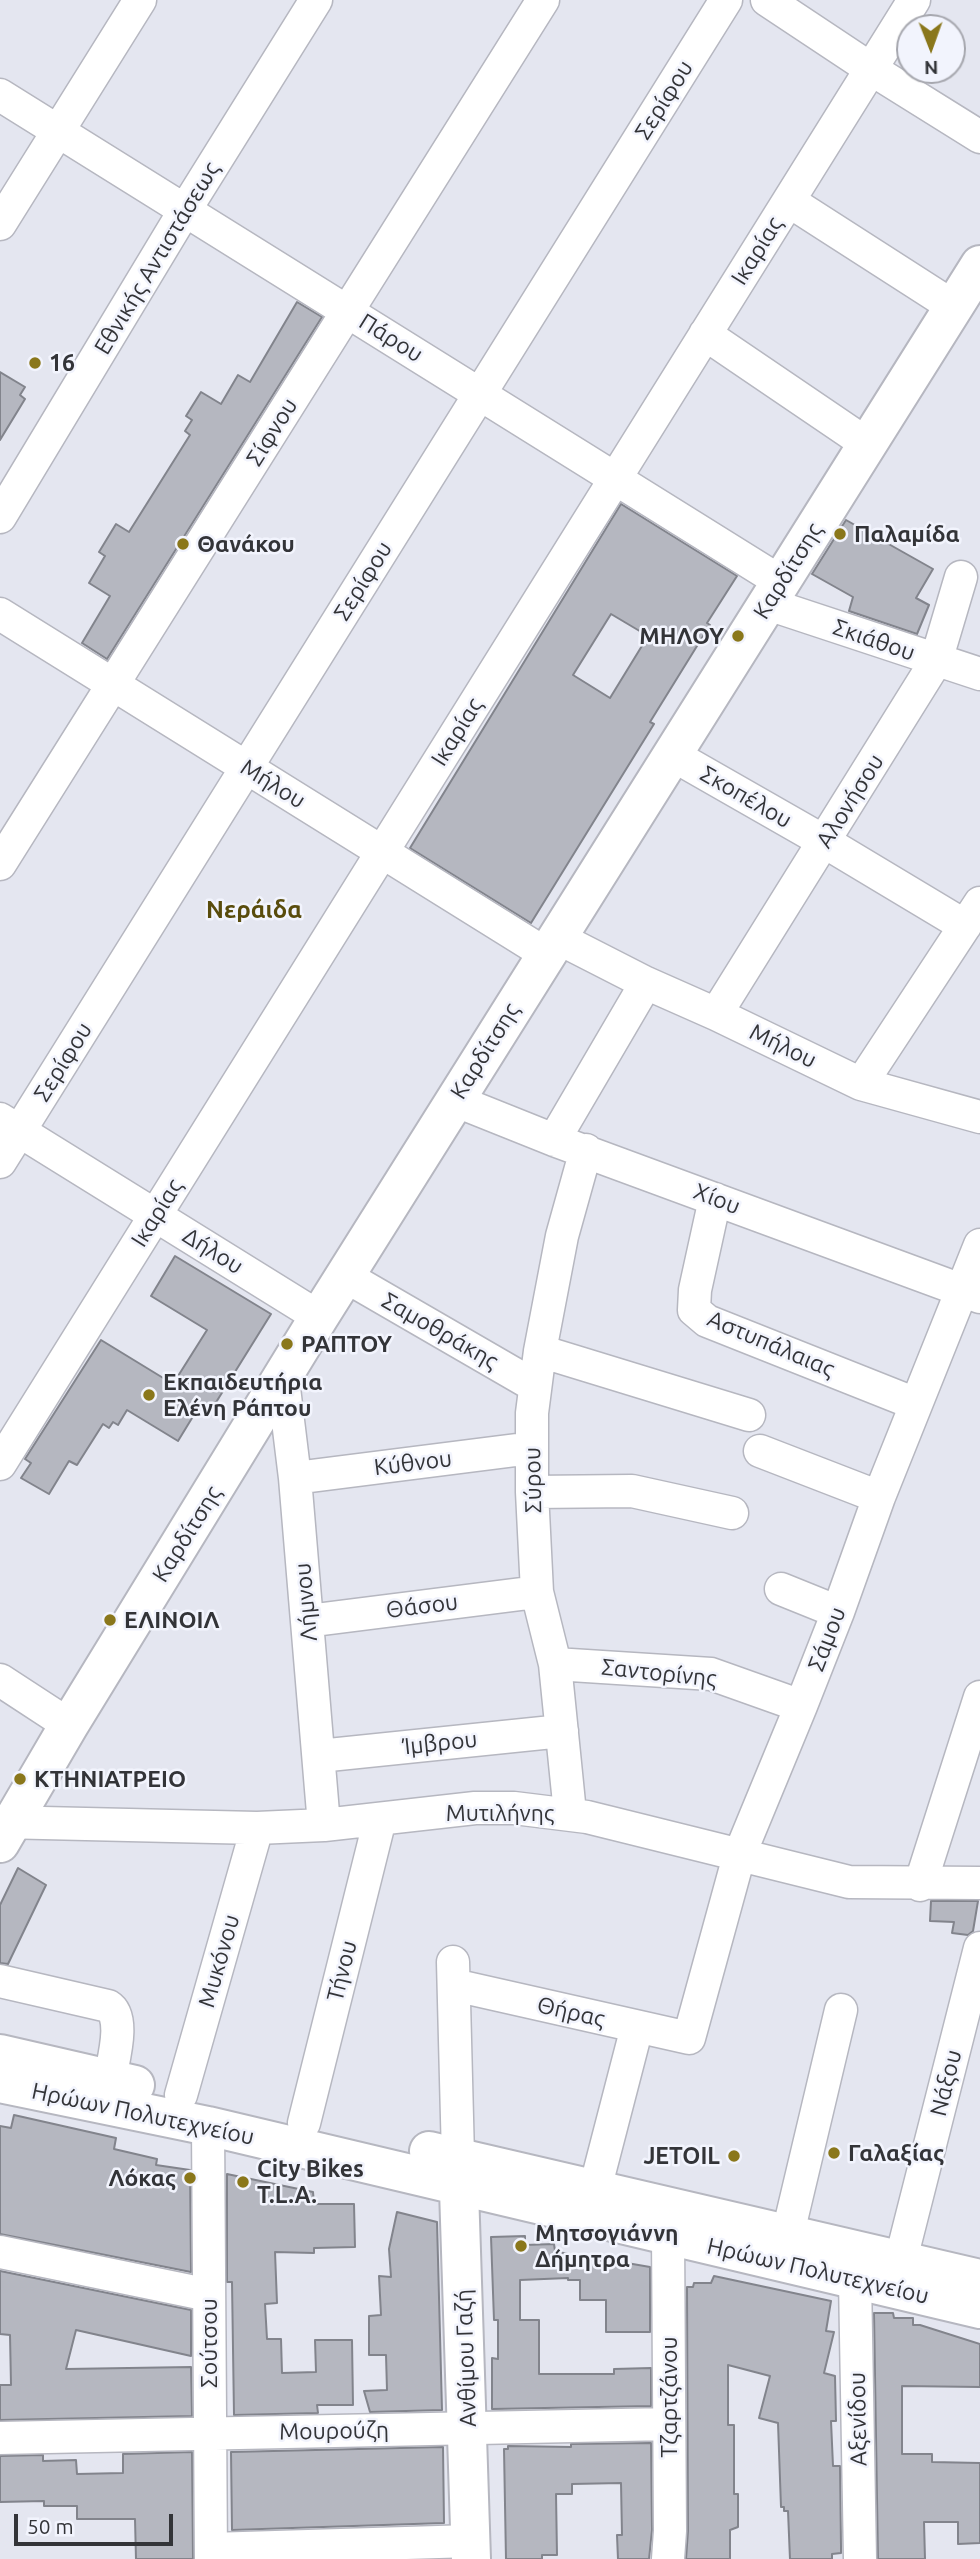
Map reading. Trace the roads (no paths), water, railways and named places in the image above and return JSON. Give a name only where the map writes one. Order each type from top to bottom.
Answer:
[{"type":"main road","name":"Καρδίτσης","points":[[4,1829],[454,1100],[980,265]]},
{"type":"main road","name":"Ηρώων Πολυτεχνείου","points":[[0,2054],[304,2123],[668,2235],[980,2309]]},
{"type":"main road","name":"Ηρώων Πολυτεχνείου","points":[[0,2083],[208,2126],[459,2171],[595,2189],[980,2279]]},
{"type":"main road","name":"Ανθίμου Γαζή","points":[[459,2171],[471,2550]]},
{"type":"street","points":[[0,224],[140,0]]},
{"type":"street","name":"Εθνικής Αντιστάσεως","points":[[0,517],[185,210],[316,0]]},
{"type":"street","name":"Σίφνου","points":[[0,864],[543,0]]},
{"type":"street","name":"Σερίφου","points":[[0,1162],[10,1125],[246,767],[726,0]]},
{"type":"street","points":[[767,0],[871,69],[980,136]]},
{"type":"street","name":"Ικαρίας","points":[[0,1464],[914,0]]},
{"type":"street","name":"Πάρου","points":[[0,95],[616,478],[775,593]]},
{"type":"street","points":[[789,201],[954,307]]},
{"type":"street","points":[[705,334],[867,444]]},
{"type":"street","name":"Αλονήσου","points":[[716,1014],[936,661],[961,577]]},
{"type":"street","name":"Σκιάθου","points":[[775,593],[936,661],[980,674]]},
{"type":"street","name":"Μήλου","points":[[0,614],[382,852],[551,945],[716,1014],[861,1084],[980,1118]]},
{"type":"street","name":"Σκοπέλου","points":[[671,754],[825,842],[972,914]]},
{"type":"street","points":[[861,1084],[972,914]]},
{"type":"street","points":[[554,1140],[646,983]]},
{"type":"street","name":"Χίου","points":[[454,1100],[554,1140],[971,1294]]},
{"type":"street","name":"Δήλου","points":[[10,1125],[319,1317]]},
{"type":"street","name":"Σύρου","points":[[570,1813],[555,1664],[537,1592],[532,1448],[535,1386],[540,1351],[562,1236],[586,1150]]},
{"type":"street","name":"Αστυπάλαιας","points":[[716,1199],[695,1290],[694,1310],[708,1321],[916,1404]]},
{"type":"street","name":"Σάμου","points":[[689,2039],[739,1856],[802,1706],[916,1404],[971,1294],[980,1245]]},
{"type":"street","name":"Σαμοθράκης","points":[[345,1276],[535,1386]]},
{"type":"street","points":[[540,1351],[750,1415]]},
{"type":"street","name":"Λήμνου","points":[[283,1380],[295,1478],[324,1825]]},
{"type":"street","name":"Κύθνου","points":[[295,1478],[532,1448]]},
{"type":"street","points":[[760,1451],[879,1497]]},
{"type":"street","points":[[532,1492],[632,1491],[732,1513]]},
{"type":"street","points":[[781,1589],[838,1612]]},
{"type":"street","name":"Θάσου","points":[[307,1621],[537,1592]]},
{"type":"street","name":"Σαντορίνης","points":[[555,1664],[711,1674],[802,1706]]},
{"type":"street","points":[[0,1680],[69,1725]]},
{"type":"street","points":[[920,1885],[980,1697]]},
{"type":"street","name":"Ίμβρου","points":[[319,1756],[562,1731]]},
{"type":"street","name":"Μυτιλήνης","points":[[4,1829],[257,1828],[324,1825],[475,1808],[514,1808],[570,1813],[849,1882],[920,1885],[980,1883]]},
{"type":"street","name":"Τήνου","points":[[304,2123],[380,1819]]},
{"type":"street","name":"Μυκόνου","points":[[181,2095],[257,1828]]},
{"type":"street","name":"Νάξου","points":[[901,2259],[980,1948]]},
{"type":"street","name":"Θήρας","points":[[459,2171],[454,1973],[637,2027],[689,2039]]},
{"type":"street","points":[[0,1981],[108,2006],[114,2010],[118,2021],[110,2079]]},
{"type":"street","points":[[788,2233],[841,2010]]},
{"type":"street","points":[[595,2189],[637,2027]]},
{"type":"street","name":"Σούτσου","points":[[208,2126],[211,2554]]},
{"type":"street","name":"Τζαρτζάνου","points":[[668,2235],[668,2559]]},
{"type":"street","points":[[0,2252],[209,2295]]},
{"type":"street","name":"Αξενίδου","points":[[855,2280],[860,2559]]},
{"type":"street","name":"Μουρούζη","points":[[0,2438],[668,2424]]},
{"type":"street","points":[[211,2554],[471,2550]]},
{"type":"place","name":"16","points":[[35,363]]},
{"type":"place","name":"Παλαμίδα","points":[[840,534]]},
{"type":"place","name":"Θανάκου","points":[[183,544]]},
{"type":"place","name":"ΜΗΛΟΥ","points":[[738,636]]},
{"type":"place","name":"ΡΑΠΤΟΥ","points":[[287,1344]]},
{"type":"place","name":"Εκπαιδευτήρια Ελένη Ράπτου","points":[[149,1395]]},
{"type":"place","name":"ΕΛΙΝΟΙΛ","points":[[110,1620]]},
{"type":"place","name":"ΚΤΗΝΙΑΤΡΕΙΟ","points":[[20,1779]]},
{"type":"place","name":"Γαλαξίας","points":[[834,2153]]},
{"type":"place","name":"JETOIL","points":[[734,2156]]},
{"type":"place","name":"Λόκας","points":[[190,2178]]},
{"type":"place","name":"City Bikes T.L.A.","points":[[243,2182]]},
{"type":"place","name":"Μητσογιάννη Δήμητρα","points":[[521,2246]]},
{"type":"district","name":"Νεράιδα","points":[[254,910]]}]
